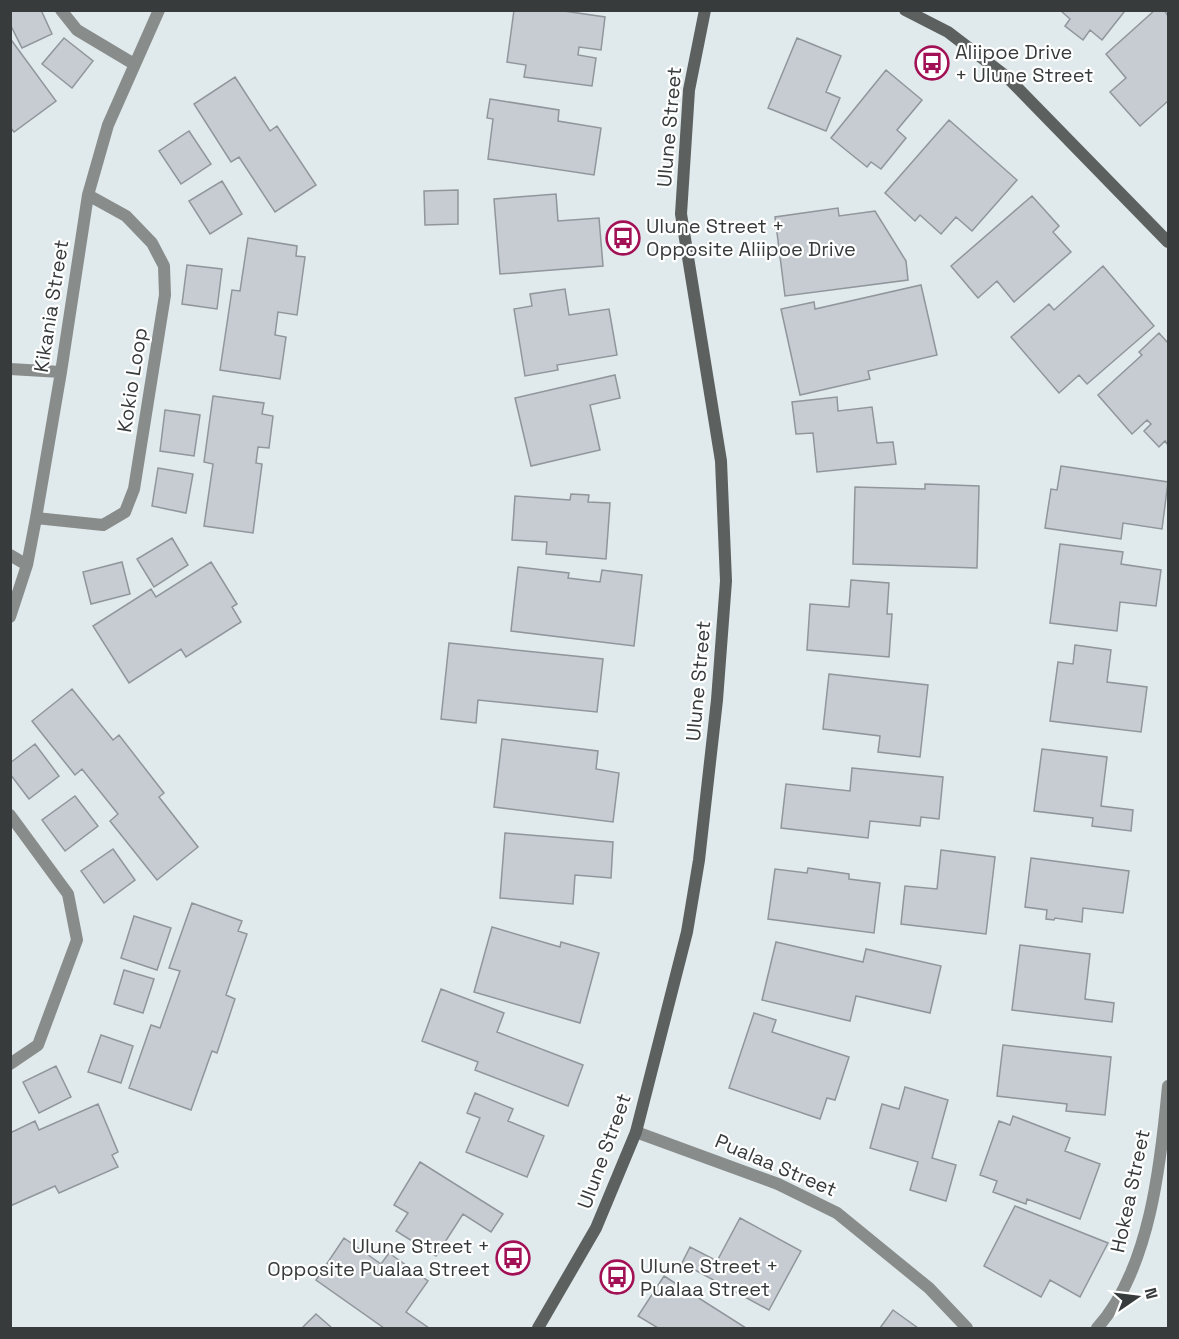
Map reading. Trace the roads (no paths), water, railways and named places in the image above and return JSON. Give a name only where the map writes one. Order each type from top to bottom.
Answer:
[{"type":"street","points":[[61,10],[77,30],[134,64]]},
{"type":"street","name":"Kikania Street","points":[[10,617],[27,565],[36,518],[61,372],[87,195],[108,125],[159,10]]},
{"type":"street","name":"Ulune Street","points":[[538,1329],[596,1228],[636,1132],[687,932],[699,860],[717,700],[726,581],[722,461],[681,214],[689,90],[705,10]]},
{"type":"street","points":[[905,10],[948,32],[1007,77],[1168,242]]},
{"type":"street","name":"Kokio Loop","points":[[36,518],[103,525],[124,512],[134,489],[165,295],[164,266],[152,243],[126,216],[87,195]]},
{"type":"street","points":[[10,369],[61,372]]},
{"type":"street","points":[[10,555],[27,565]]},
{"type":"street","points":[[10,815],[68,894],[77,940],[38,1045],[10,1064]]},
{"type":"street","name":"Hokea Street","points":[[1097,1329],[1130,1279],[1144,1237],[1155,1186],[1168,1102],[1168,1086]]},
{"type":"street","name":"Pualaa Street","points":[[636,1132],[696,1152],[778,1184],[837,1213],[929,1288],[967,1329]]},
{"type":"place","name":"Aliipoe Drive + Ulune Street","points":[[932,63]]},
{"type":"place","name":"Ulune Street + Opposite Aliipoe Drive","points":[[623,238]]},
{"type":"place","name":"Ulune Street + Opposite Pualaa Street","points":[[513,1258]]},
{"type":"place","name":"Ulune Street + Pualaa Street","points":[[617,1277]]}]
